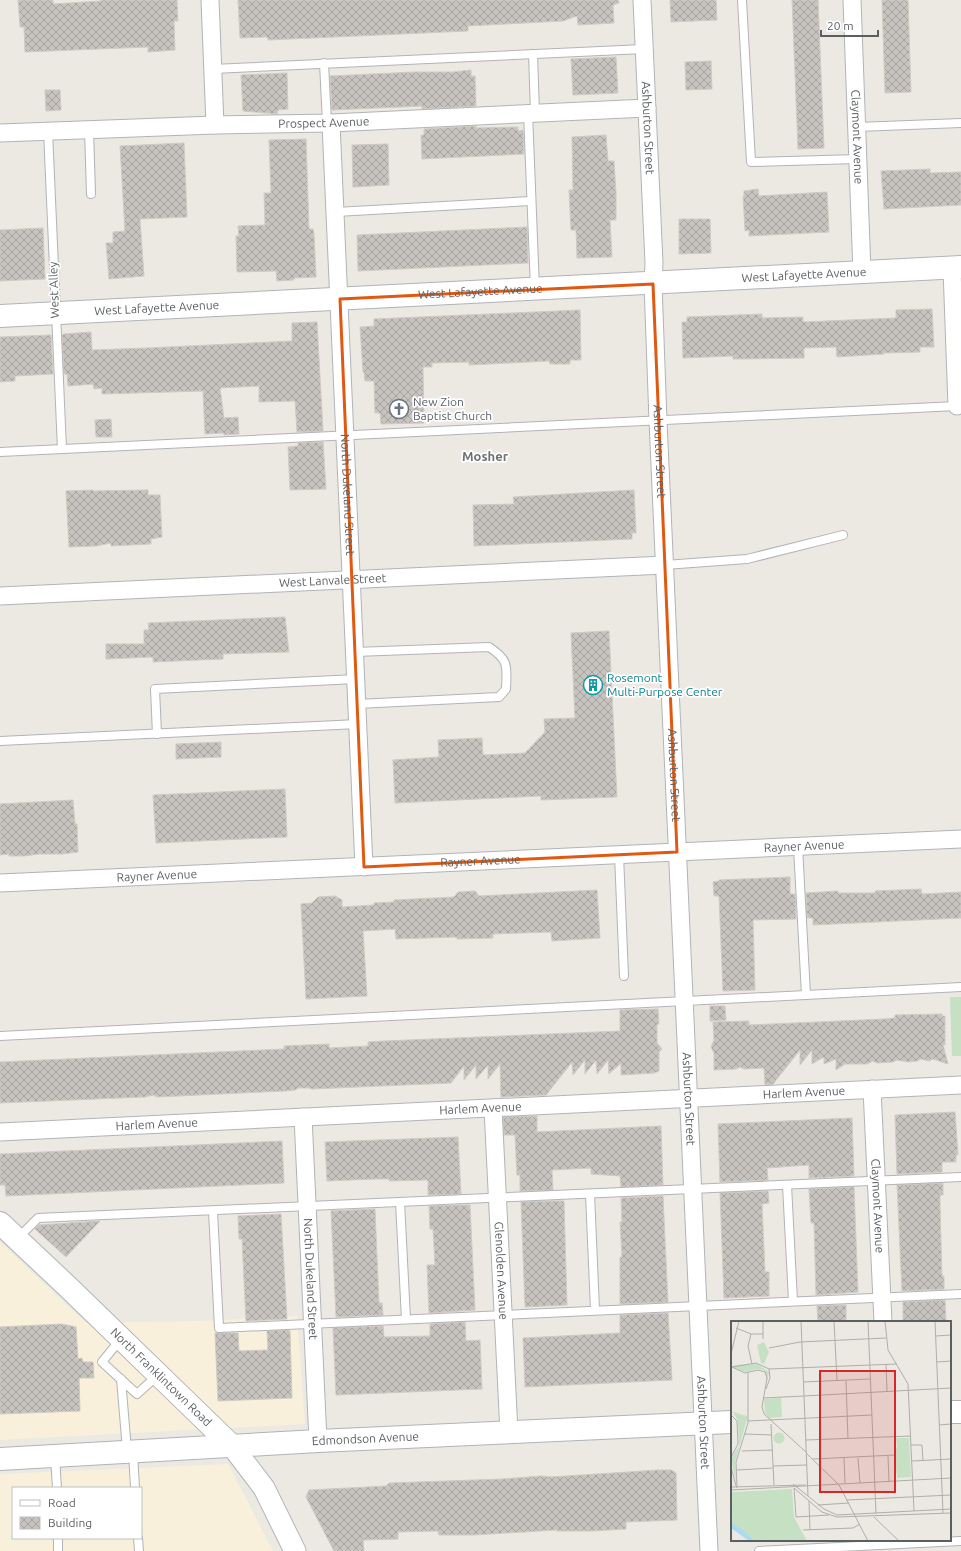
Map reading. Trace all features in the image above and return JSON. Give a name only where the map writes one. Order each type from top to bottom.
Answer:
[{"type":"main road","name":"West Lafayette Avenue","points":[[0,316],[956,268]]},
{"type":"main road","name":"North Franklintown Road","points":[[0,1223],[232,1446]]},
{"type":"main road","name":"Edmondson Avenue","points":[[0,1459],[318,1441],[731,1422]]},
{"type":"street","points":[[210,0],[215,125]]},
{"type":"street","name":"Ashburton Street","points":[[642,0],[654,262],[653,284],[658,421],[709,1551]]},
{"type":"street","name":"Claymont Avenue","points":[[852,0],[862,273]]},
{"type":"street","name":"Prospect Avenue","points":[[0,132],[329,123],[647,108]]},
{"type":"street","name":"North Dukeland Street","points":[[329,123],[336,212],[364,867]]},
{"type":"street","points":[[956,268],[957,406]]},
{"type":"street","name":"West Lanvale Street","points":[[0,596],[665,565]]},
{"type":"street","name":"Rayner Avenue","points":[[0,883],[961,839]]},
{"type":"street","name":"Harlem Avenue","points":[[0,1132],[961,1085]]},
{"type":"street","name":"Claymont Avenue","points":[[872,1089],[883,1321]]},
{"type":"street","name":"Glenolden Avenue","points":[[493,1108],[509,1433]]},
{"type":"street","name":"North Dukeland Street","points":[[303,1117],[318,1441]]},
{"type":"street","name":"North Franklintown Road","points":[[232,1446],[264,1488],[295,1551]]},
{"type":"lane","points":[[742,0],[751,162],[858,159]]},
{"type":"lane","points":[[213,69],[644,48]]},
{"type":"lane","points":[[533,54],[531,201],[534,290]]},
{"type":"lane","points":[[324,63],[329,123]]},
{"type":"lane","points":[[857,127],[961,123]]},
{"type":"lane","points":[[89,130],[91,194]]},
{"type":"lane","name":"West Alley","points":[[48,131],[62,449]]},
{"type":"lane","points":[[336,212],[531,201]]},
{"type":"lane","points":[[0,452],[957,406]]},
{"type":"lane","points":[[665,565],[747,559],[843,535]]},
{"type":"lane","points":[[355,652],[489,647],[502,655],[507,669],[506,689],[499,697],[357,704]]},
{"type":"lane","points":[[157,734],[155,689],[356,679]]},
{"type":"lane","points":[[0,741],[358,724]]},
{"type":"lane","points":[[798,846],[806,995]]},
{"type":"lane","points":[[619,855],[624,976]]},
{"type":"lane","points":[[0,1036],[961,987]]},
{"type":"lane","points":[[17,1239],[38,1218],[961,1177]]},
{"type":"lane","points":[[787,1185],[792,1301]]},
{"type":"lane","points":[[590,1194],[596,1310]]},
{"type":"lane","points":[[400,1202],[406,1319]]},
{"type":"lane","points":[[213,1211],[218,1328],[961,1294]]},
{"type":"lane","points":[[121,1339],[102,1362],[137,1394],[158,1375]]},
{"type":"lane","points":[[121,1379],[136,1487]]},
{"type":"lane","points":[[55,1456],[57,1487]]},
{"type":"lane","points":[[58,1539],[58,1551]]},
{"type":"lane","points":[[138,1539],[139,1551]]},
{"type":"lane","points":[[759,1551],[961,1541]]},
{"type":"highlighted area","points":[[653,284],[677,852],[364,867],[340,299]]},
{"type":"shaded area","points":[[0,1242],[86,1323],[203,1321],[297,1316],[305,1424],[0,1440]]},
{"type":"shaded area","points":[[228,1464],[273,1551],[0,1551],[0,1474]]},
{"type":"green space","points":[[950,997],[961,997],[961,1056],[952,1056]]},
{"type":"building","points":[[18,0],[53,0],[53,4],[101,0],[177,0],[178,21],[174,21],[175,50],[148,52],[148,47],[25,52],[24,27],[20,27]]},
{"type":"building","points":[[238,0],[618,0],[619,3],[613,5],[614,23],[578,25],[577,16],[563,21],[468,26],[468,31],[268,40],[267,37],[240,38]]},
{"type":"building","points":[[670,0],[716,0],[717,20],[671,22]]},
{"type":"building","points":[[792,0],[818,0],[824,148],[798,149]]},
{"type":"building","points":[[882,0],[908,0],[911,92],[885,93]]},
{"type":"building","points":[[616,57],[618,93],[573,95],[571,59]]},
{"type":"building","points":[[711,61],[712,89],[686,90],[685,62]]},
{"type":"building","points":[[471,70],[471,76],[475,76],[476,106],[422,109],[422,106],[332,110],[330,76],[415,72],[453,72]]},
{"type":"building","points":[[287,73],[288,109],[278,110],[277,114],[243,111],[241,75]]},
{"type":"building","points":[[45,90],[60,90],[61,110],[46,111]]},
{"type":"building","points":[[476,126],[476,128],[518,127],[518,131],[523,130],[524,154],[422,159],[421,135],[424,135],[424,129]]},
{"type":"building","points":[[606,135],[608,161],[614,161],[616,193],[616,220],[610,220],[612,257],[577,258],[576,230],[571,230],[569,190],[573,190],[572,137]]},
{"type":"building","points":[[306,139],[309,229],[313,229],[314,234],[316,277],[294,278],[294,280],[277,281],[276,271],[237,272],[236,236],[239,236],[238,226],[265,225],[264,193],[271,193],[269,140]]},
{"type":"building","points":[[184,143],[187,217],[140,219],[144,276],[109,279],[106,243],[113,243],[113,232],[125,231],[120,146]]},
{"type":"building","points":[[388,144],[389,185],[353,187],[352,145]]},
{"type":"building","points":[[930,169],[930,173],[961,172],[961,205],[884,209],[881,171]]},
{"type":"building","points":[[758,189],[759,196],[827,192],[829,232],[749,236],[749,230],[745,231],[743,196],[744,191]]},
{"type":"building","points":[[679,219],[710,219],[711,253],[679,254]]},
{"type":"building","points":[[527,227],[528,263],[358,271],[357,235]]},
{"type":"building","points":[[43,228],[45,279],[0,281],[0,230]]},
{"type":"building","points":[[932,309],[934,347],[920,347],[920,352],[837,357],[836,347],[804,348],[804,358],[733,359],[733,356],[683,358],[682,322],[687,322],[687,317],[762,314],[762,318],[803,317],[803,322],[896,318],[896,310]]},
{"type":"building","points":[[580,310],[581,360],[570,360],[570,364],[550,364],[549,361],[469,365],[469,362],[432,363],[432,367],[423,367],[424,423],[381,424],[380,413],[375,413],[374,381],[365,381],[363,372],[360,327],[374,326],[374,319]]},
{"type":"building","points":[[317,322],[323,431],[297,432],[295,401],[259,402],[259,386],[220,388],[224,418],[238,417],[239,434],[205,434],[203,391],[102,394],[102,388],[94,389],[93,384],[68,386],[67,374],[64,374],[62,335],[64,334],[91,332],[92,350],[147,348],[292,341],[292,323]]},
{"type":"building","points":[[51,335],[53,374],[15,376],[15,381],[0,382],[0,337]]},
{"type":"building","points":[[111,419],[112,437],[96,437],[95,420]]},
{"type":"building","points":[[323,442],[326,489],[290,490],[288,447],[298,446],[298,443]]},
{"type":"building","points":[[148,490],[148,495],[160,495],[162,537],[151,539],[151,544],[111,546],[111,543],[96,546],[69,547],[66,491]]},
{"type":"building","points":[[634,490],[636,533],[632,533],[632,539],[474,546],[473,505],[514,504],[513,497]]},
{"type":"building","points":[[285,617],[289,652],[223,654],[223,659],[153,662],[153,657],[106,659],[106,644],[144,644],[144,630],[149,630],[148,623]]},
{"type":"building","name":"Rosemont Multi-Purpose Center","points":[[609,631],[617,797],[541,800],[541,796],[395,803],[393,760],[439,757],[438,740],[482,738],[483,755],[525,753],[545,732],[544,719],[575,718],[571,633]]},
{"type":"building","points":[[221,742],[221,757],[176,759],[176,744]]},
{"type":"building","points":[[285,789],[287,837],[156,843],[153,795]]},
{"type":"building","points":[[73,800],[75,824],[77,824],[78,852],[24,856],[9,856],[9,854],[0,855],[0,804]]},
{"type":"building","points":[[790,877],[790,894],[795,894],[796,919],[753,920],[755,990],[723,991],[719,896],[714,896],[713,882],[719,880]]},
{"type":"building","points":[[921,889],[922,894],[961,892],[961,918],[813,925],[813,918],[807,918],[806,893],[838,891],[838,893],[876,893],[875,891]]},
{"type":"building","points":[[597,890],[600,938],[552,941],[551,932],[493,934],[493,938],[457,939],[457,937],[396,939],[395,929],[363,931],[367,996],[306,999],[301,904],[312,903],[318,897],[335,896],[342,900],[342,907],[374,905],[374,903],[394,902],[394,900],[454,897],[458,892],[475,891],[479,896]]},
{"type":"building","points":[[710,1006],[725,1006],[726,1020],[710,1021]]},
{"type":"building","points":[[658,1009],[659,1024],[657,1024],[657,1043],[662,1049],[659,1052],[659,1071],[654,1073],[621,1075],[621,1063],[609,1074],[608,1060],[597,1074],[596,1060],[585,1074],[585,1060],[573,1075],[572,1062],[546,1095],[501,1097],[500,1064],[488,1079],[488,1065],[476,1079],[476,1065],[464,1080],[464,1066],[451,1083],[312,1089],[298,1088],[295,1090],[285,1091],[157,1097],[153,1095],[145,1097],[0,1103],[0,1062],[284,1049],[284,1046],[329,1044],[329,1048],[368,1046],[368,1042],[384,1041],[620,1031],[620,1010]]},
{"type":"building","points":[[942,1014],[942,1016],[945,1016],[945,1045],[943,1045],[948,1064],[933,1059],[929,1061],[921,1059],[908,1062],[897,1060],[893,1062],[877,1063],[873,1061],[867,1064],[845,1064],[836,1070],[836,1059],[824,1064],[824,1057],[812,1064],[812,1050],[800,1065],[800,1050],[773,1084],[765,1085],[764,1068],[744,1069],[740,1067],[736,1069],[714,1070],[714,1053],[711,1047],[714,1040],[713,1022],[749,1021],[749,1025],[884,1019],[895,1018],[895,1015]]},
{"type":"building","points":[[955,1112],[958,1155],[956,1155],[956,1162],[942,1162],[942,1172],[897,1174],[895,1115]]},
{"type":"building","points":[[537,1116],[537,1132],[661,1126],[663,1185],[621,1187],[620,1176],[591,1174],[591,1168],[552,1170],[553,1190],[520,1191],[520,1175],[517,1175],[515,1135],[504,1135],[503,1117]]},
{"type":"building","points":[[852,1118],[854,1176],[809,1178],[809,1165],[767,1168],[768,1180],[720,1182],[718,1124]]},
{"type":"building","points":[[458,1137],[461,1194],[428,1195],[428,1180],[389,1181],[389,1179],[376,1179],[327,1181],[325,1142]]},
{"type":"building","points":[[282,1141],[284,1183],[6,1196],[5,1185],[0,1185],[0,1154]]},
{"type":"building","points":[[943,1183],[943,1195],[940,1195],[940,1205],[942,1276],[944,1276],[944,1289],[902,1291],[897,1185]]},
{"type":"building","points":[[854,1187],[858,1292],[816,1295],[814,1223],[811,1223],[809,1189]]},
{"type":"building","points":[[768,1191],[769,1203],[762,1204],[765,1272],[769,1272],[769,1296],[724,1298],[720,1193]]},
{"type":"building","points":[[663,1196],[668,1302],[620,1304],[620,1257],[622,1257],[620,1222],[622,1222],[621,1198]]},
{"type":"building","points":[[564,1201],[567,1305],[525,1307],[521,1202]]},
{"type":"building","points":[[470,1205],[475,1310],[429,1313],[427,1265],[435,1265],[433,1229],[430,1229],[429,1206]]},
{"type":"building","points":[[375,1209],[379,1303],[382,1303],[383,1315],[336,1317],[331,1211]]},
{"type":"building","points":[[281,1214],[287,1319],[246,1321],[242,1239],[239,1239],[238,1216]]},
{"type":"building","points":[[100,1221],[66,1257],[35,1229],[39,1225]]},
{"type":"building","points":[[945,1300],[946,1321],[903,1321],[903,1302]]},
{"type":"building","points":[[846,1305],[846,1321],[818,1321],[817,1306]]},
{"type":"building","points":[[668,1313],[672,1380],[525,1387],[523,1338],[620,1333],[620,1315]]},
{"type":"building","points":[[465,1322],[466,1341],[480,1340],[482,1389],[336,1395],[333,1328],[383,1326],[384,1337],[430,1336],[430,1324]]},
{"type":"building","points":[[62,1324],[76,1327],[78,1359],[82,1358],[83,1362],[93,1362],[94,1378],[79,1378],[80,1411],[0,1414],[0,1327]]},
{"type":"building","points":[[267,1331],[290,1331],[292,1398],[218,1401],[215,1333],[238,1333],[239,1351],[268,1350]]},
{"type":"building","points":[[671,1470],[676,1473],[677,1520],[626,1522],[626,1529],[592,1531],[557,1530],[474,1535],[439,1535],[438,1531],[398,1532],[398,1539],[363,1540],[364,1551],[334,1551],[306,1497],[309,1490],[386,1486],[389,1483],[502,1479],[541,1476],[551,1477]]},
{"type":"place","name":"New Zion Baptist Church","points":[[399,409]]},
{"type":"place","name":"Rosemont Multi-Purpose Center","points":[[593,685]]},
{"type":"district","name":"Mosher","points":[[485,456]]}]
